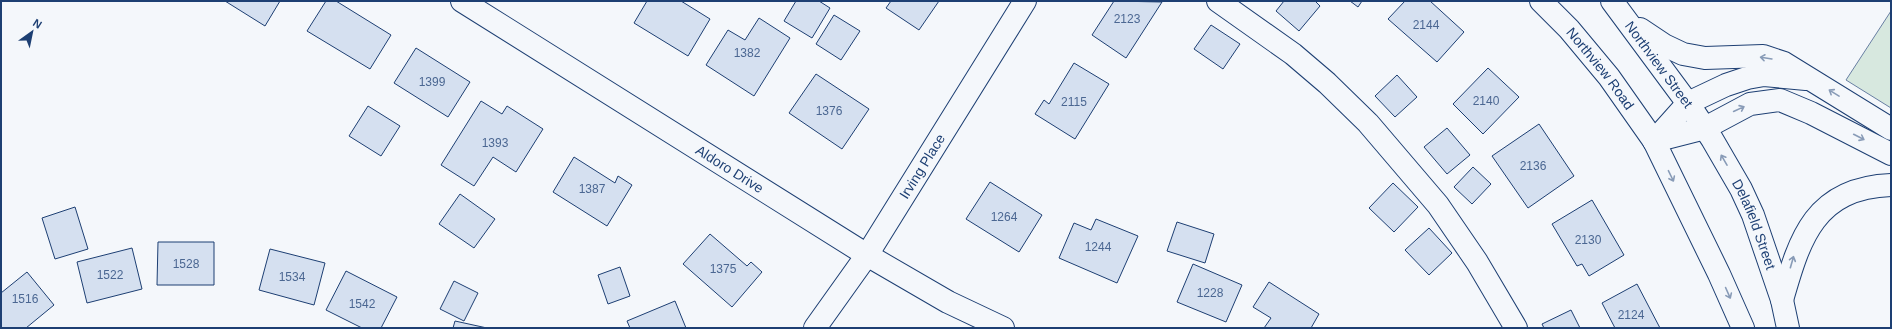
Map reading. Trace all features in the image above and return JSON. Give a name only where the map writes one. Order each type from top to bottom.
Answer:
[{"type":"street","name":"Aldoro Drive","points":[[462,1],[867,255],[948,302],[1003,328]]},
{"type":"street","name":"Irving Place","points":[[815,328],[867,255],[1025,1]]},
{"type":"street","points":[[1218,1],[1293,54],[1327,83],[1368,123],[1438,205],[1477,262],[1516,328]]},
{"type":"street","name":"Northview Road","points":[[1541,1],[1569,29],[1609,77],[1654,141]]},
{"type":"street","name":"Northview Street","points":[[1612,1],[1629,21],[1688,103],[1704,128]]},
{"type":"street","points":[[1629,21],[1664,44],[1683,54],[1704,58],[1763,56],[1784,63],[1891,128]]},
{"type":"street","points":[[1654,141],[1688,103],[1726,85],[1747,78],[1764,75],[1813,80]]},
{"type":"street","points":[[1654,141],[1704,128],[1750,104],[1780,100],[1811,112],[1891,154]]},
{"type":"street","name":"Delafield Street","points":[[1704,128],[1741,189],[1753,215],[1782,300],[1788,328]]},
{"type":"street","points":[[1654,141],[1719,274],[1743,328]]},
{"type":"street","points":[[1782,300],[1795,254],[1817,216],[1834,201],[1853,192],[1873,185],[1891,184]]},
{"type":"shaded area","points":[[1891,11],[1891,108],[1846,80]]},
{"type":"building","points":[[225,1],[280,1],[265,26]]},
{"type":"building","points":[[326,1],[336,1],[391,35],[370,69],[307,31]]},
{"type":"building","points":[[647,1],[681,1],[710,19],[688,56],[634,23]]},
{"type":"building","points":[[796,1],[819,1],[830,8],[812,38],[784,21]]},
{"type":"building","points":[[891,1],[939,1],[919,30],[886,8]]},
{"type":"building","points":[[1114,1],[1162,2],[1126,58],[1092,35]]},
{"type":"building","points":[[1284,1],[1315,1],[1320,6],[1299,31],[1276,11]]},
{"type":"building","points":[[1350,1],[1362,1],[1358,7]]},
{"type":"building","points":[[1405,1],[1430,1],[1464,32],[1437,62],[1388,19]]},
{"type":"building","points":[[834,15],[860,31],[841,60],[816,44]]},
{"type":"building","points":[[759,18],[790,38],[754,96],[706,65],[728,30],[745,40]]},
{"type":"building","points":[[1211,25],[1240,44],[1223,69],[1194,49]]},
{"type":"building","points":[[416,48],[470,82],[448,117],[394,83]]},
{"type":"building","points":[[1074,63],[1109,84],[1075,139],[1035,114],[1044,100],[1049,104]]},
{"type":"building","points":[[1488,68],[1519,97],[1483,134],[1453,104]]},
{"type":"building","points":[[816,74],[869,109],[842,149],[789,113]]},
{"type":"building","points":[[1397,75],[1417,97],[1395,117],[1375,96]]},
{"type":"building","points":[[481,101],[502,114],[507,106],[543,129],[516,172],[493,157],[474,186],[441,165]]},
{"type":"building","points":[[368,106],[400,126],[381,156],[349,136]]},
{"type":"building","points":[[1539,124],[1574,176],[1528,208],[1492,156]]},
{"type":"building","points":[[1447,128],[1470,155],[1447,174],[1424,147]]},
{"type":"building","points":[[574,157],[615,183],[618,176],[632,185],[607,226],[553,192]]},
{"type":"building","points":[[1473,167],[1491,184],[1472,204],[1454,187]]},
{"type":"building","points":[[990,182],[1042,215],[1019,252],[966,219]]},
{"type":"building","points":[[1393,183],[1418,207],[1394,232],[1369,208]]},
{"type":"building","points":[[460,194],[495,219],[474,248],[439,224]]},
{"type":"building","points":[[1592,200],[1624,255],[1589,276],[1582,264],[1577,266],[1552,224]]},
{"type":"building","points":[[75,207],[88,249],[55,259],[42,218]]},
{"type":"building","points":[[1096,219],[1138,236],[1117,283],[1059,258],[1074,223],[1091,230]]},
{"type":"building","points":[[1177,222],[1214,234],[1205,263],[1167,251]]},
{"type":"building","points":[[1429,228],[1452,253],[1429,275],[1405,250]]},
{"type":"building","points":[[710,234],[747,266],[751,262],[762,272],[732,307],[683,264]]},
{"type":"building","points":[[158,242],[214,242],[214,285],[157,285]]},
{"type":"building","points":[[132,248],[142,289],[87,303],[77,262]]},
{"type":"building","points":[[270,249],[325,263],[314,305],[259,290]]},
{"type":"building","points":[[1193,264],[1242,285],[1226,322],[1177,302]]},
{"type":"building","points":[[620,267],[630,296],[608,304],[598,275]]},
{"type":"building","points":[[346,271],[397,297],[381,328],[362,328],[326,310]]},
{"type":"building","points":[[27,272],[54,305],[26,328],[1,328],[1,293]]},
{"type":"building","points":[[454,281],[478,293],[464,321],[440,309]]},
{"type":"building","points":[[1269,282],[1319,314],[1311,328],[1264,328],[1271,318],[1253,307]]},
{"type":"building","points":[[1637,284],[1660,328],[1615,328],[1602,303]]},
{"type":"building","points":[[675,301],[686,328],[630,328],[627,321]]},
{"type":"building","points":[[1571,310],[1580,328],[1544,328],[1542,324]]},
{"type":"building","points":[[455,321],[487,328],[453,328]]}]
